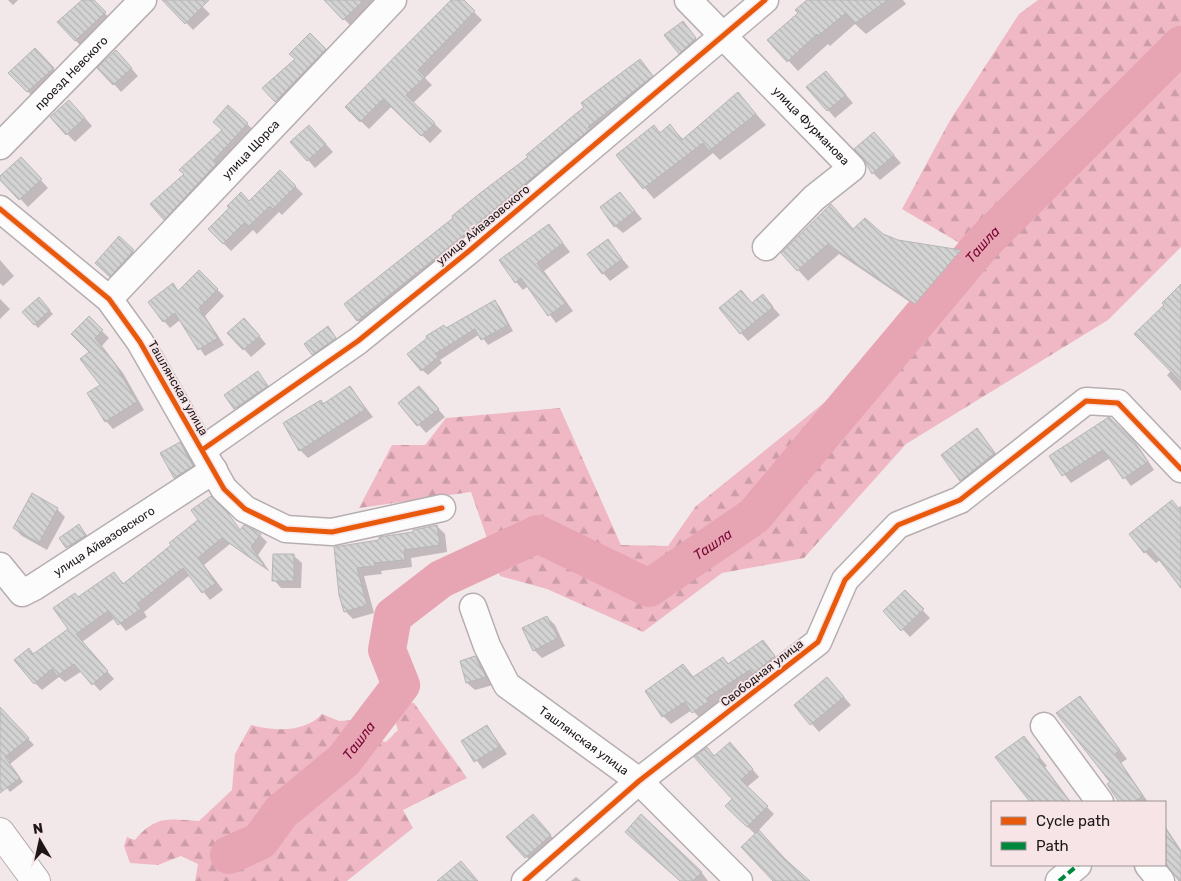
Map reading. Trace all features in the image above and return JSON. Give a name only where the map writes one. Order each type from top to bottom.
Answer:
[{"type":"main road","points":[[0,832],[36,881]]},
{"type":"street","name":"проезд Невского","points":[[0,146],[143,0]]},
{"type":"street","name":"улица Щорса","points":[[109,299],[393,0]]},
{"type":"street","name":"улица Фурманова","points":[[688,0],[852,168],[814,198],[766,247]]},
{"type":"street","name":"улица Айвазовского","points":[[0,566],[22,593],[34,587],[208,460],[469,251],[765,0]]},
{"type":"street","name":"Ташлянская улица","points":[[0,209],[109,299],[140,342],[224,489],[245,509],[286,529],[332,532],[442,508]]},
{"type":"street","name":"Свободная улица","points":[[524,881],[639,781],[818,642],[845,580],[898,525],[960,500],[1086,401],[1118,403],[1181,469]]},
{"type":"street","name":"Ташлянская улица","points":[[473,607],[487,646],[507,685],[639,781],[739,881]]},
{"type":"street","points":[[1044,726],[1099,801]]},
{"type":"street","points":[[1058,881],[1077,866]]},
{"type":"street","points":[[1149,866],[1160,881]]},
{"type":"green space","points":[[1038,0],[1181,0],[1181,247],[1108,320],[906,444],[804,558],[722,573],[643,632],[547,589],[500,576],[471,492],[359,508],[392,445],[425,445],[446,418],[560,408],[621,545],[668,546],[696,506],[913,331],[983,257],[902,209],[949,122],[1019,14]]},
{"type":"green space","points":[[389,702],[414,703],[467,778],[403,810],[413,828],[347,881],[195,881],[198,864],[181,856],[158,865],[130,863],[124,846],[127,837],[135,840],[149,826],[164,820],[199,821],[232,790],[235,754],[251,725],[289,729],[307,725],[322,714],[339,721],[355,720],[367,737],[386,742],[398,730]]},
{"type":"building","points":[[82,0],[94,0],[106,12],[75,41],[57,22]]},
{"type":"building","points":[[162,0],[209,0],[185,24]]},
{"type":"building","points":[[324,0],[364,0],[343,20]]},
{"type":"building","points":[[451,0],[464,0],[475,11],[418,70],[425,77],[406,95],[435,123],[421,136],[383,99],[360,122],[345,107]]},
{"type":"building","points":[[807,0],[888,0],[854,24],[846,13],[818,36],[817,34],[787,62],[767,40],[798,13],[795,10]]},
{"type":"building","points":[[683,21],[696,38],[679,54],[664,35]]},
{"type":"building","points":[[310,33],[326,49],[275,102],[262,88],[295,59],[289,54]]},
{"type":"building","points":[[35,48],[54,68],[27,92],[8,73]]},
{"type":"building","points":[[116,50],[132,68],[113,85],[97,68]]},
{"type":"building","points":[[640,59],[653,76],[588,127],[590,129],[459,239],[357,321],[344,304],[453,218],[452,216],[479,194],[528,157],[526,155],[584,107],[581,103]]},
{"type":"building","points":[[826,71],[846,95],[827,111],[806,87]]},
{"type":"building","points":[[738,92],[756,114],[709,151],[703,143],[643,189],[616,155],[654,125],[660,133],[670,124],[682,140]]},
{"type":"building","points":[[69,100],[85,118],[66,135],[50,117]]},
{"type":"building","points":[[228,105],[248,123],[214,160],[217,163],[164,220],[150,204],[184,174],[179,170],[222,130],[213,122]]},
{"type":"building","points":[[309,125],[326,144],[307,161],[290,142]]},
{"type":"building","points":[[874,132],[894,155],[872,174],[863,158],[854,149]]},
{"type":"building","points":[[21,157],[42,179],[19,200],[0,180],[0,176]]},
{"type":"building","points":[[280,170],[296,186],[273,209],[270,206],[248,227],[244,223],[223,244],[208,229],[229,208],[227,206],[241,192],[249,201]]},
{"type":"building","points":[[620,192],[635,211],[614,227],[600,207]]},
{"type":"building","points":[[831,204],[853,229],[865,218],[883,234],[898,240],[961,250],[915,304],[828,244],[797,271],[781,253]]},
{"type":"building","points":[[549,224],[563,243],[537,263],[566,303],[548,316],[521,278],[515,283],[499,260]]},
{"type":"building","points":[[119,236],[134,250],[110,277],[95,263]]},
{"type":"building","points":[[608,239],[622,259],[602,274],[587,254]]},
{"type":"building","points":[[199,270],[218,289],[199,308],[218,338],[198,350],[175,313],[163,322],[148,302],[173,283],[178,291]]},
{"type":"building","points":[[1181,284],[1181,382],[1134,334],[1164,305],[1162,303]]},
{"type":"building","points":[[741,290],[752,303],[763,294],[773,307],[740,334],[719,308]]},
{"type":"building","points":[[39,297],[50,310],[34,325],[22,312]]},
{"type":"building","points":[[495,300],[508,325],[481,340],[475,329],[435,354],[438,357],[421,371],[407,354],[427,338],[426,336],[444,325],[446,328]]},
{"type":"building","points":[[89,316],[103,330],[95,338],[115,364],[137,402],[105,422],[87,393],[100,385],[80,359],[89,352],[71,334]]},
{"type":"building","points":[[244,318],[260,336],[243,350],[227,333]]},
{"type":"building","points":[[328,326],[336,338],[312,355],[304,344]]},
{"type":"building","points":[[258,371],[268,386],[234,409],[224,395]]},
{"type":"building","points":[[350,386],[366,409],[299,451],[283,423],[321,400],[323,404]]},
{"type":"building","points":[[419,386],[439,409],[417,426],[398,403]]},
{"type":"building","points":[[1109,417],[1134,441],[1148,462],[1123,479],[1103,450],[1062,476],[1049,456]]},
{"type":"building","points":[[977,428],[995,453],[960,481],[941,455]]},
{"type":"building","points":[[180,442],[193,466],[174,478],[160,453]]},
{"type":"building","points":[[32,493],[58,508],[39,543],[13,528]]},
{"type":"building","points":[[211,496],[228,513],[240,530],[244,525],[261,534],[251,547],[264,564],[262,566],[222,538],[198,558],[216,583],[202,593],[183,568],[137,604],[141,609],[118,625],[108,611],[76,634],[108,671],[92,685],[74,664],[57,676],[52,669],[34,684],[14,660],[29,648],[33,654],[68,629],[53,608],[75,593],[78,597],[114,572],[123,584],[198,520],[191,510]]},
{"type":"building","points":[[1172,500],[1181,511],[1181,588],[1150,548],[1144,553],[1129,534]]},
{"type":"building","points":[[79,524],[86,535],[66,548],[59,538]]},
{"type":"building","points":[[437,525],[440,545],[404,550],[405,560],[374,563],[375,566],[357,568],[367,605],[344,612],[339,595],[334,547],[379,540],[379,537],[413,532],[413,530]]},
{"type":"building","points":[[273,554],[294,554],[294,581],[272,581]]},
{"type":"building","points":[[905,590],[924,609],[901,631],[883,611]]},
{"type":"building","points":[[547,616],[558,638],[533,651],[522,628]]},
{"type":"building","points":[[763,640],[775,656],[753,674],[750,670],[707,698],[709,701],[692,713],[685,702],[662,717],[645,691],[683,664],[693,677],[723,657],[728,664]]},
{"type":"building","points":[[475,656],[486,677],[466,683],[460,661]]},
{"type":"building","points":[[827,677],[844,697],[810,725],[794,705]]},
{"type":"building","points":[[1080,696],[1120,750],[1115,754],[1143,796],[1136,801],[1118,801],[1107,784],[1110,782],[1056,713]]},
{"type":"building","points":[[0,707],[29,738],[5,757],[20,778],[0,793]]},
{"type":"building","points":[[487,725],[500,746],[474,762],[461,741]]},
{"type":"building","points":[[1024,736],[1040,757],[1038,759],[1069,801],[1029,801],[995,757]]},
{"type":"building","points":[[730,742],[753,769],[741,780],[768,806],[747,827],[725,806],[732,799],[694,757],[707,747],[714,756]]},
{"type":"building","points":[[533,814],[551,835],[525,858],[506,837]]},
{"type":"building","points":[[641,814],[702,872],[693,881],[680,881],[625,832]]},
{"type":"building","points":[[759,830],[784,858],[810,881],[773,881],[741,847]]},
{"type":"building","points":[[1166,830],[1181,852],[1181,881],[1179,881],[1166,863]]},
{"type":"building","points":[[461,861],[478,881],[437,881]]},
{"type":"waterway","name":"Ташла","points":[[229,855],[260,841],[281,812],[344,760],[401,685],[387,650],[393,616],[441,579],[538,534],[649,588],[754,516],[983,243],[1181,45]]},
{"type":"marked path","points":[[1059,881],[1077,866]]},
{"type":"cycle path","points":[[202,450],[358,341],[469,251],[765,0]]},
{"type":"cycle path","points":[[0,209],[109,299],[140,342],[224,489],[245,509],[286,529],[332,532],[442,508]]},
{"type":"cycle path","points":[[525,881],[639,781],[818,642],[845,580],[898,525],[960,500],[1086,401],[1118,403],[1181,469]]}]
